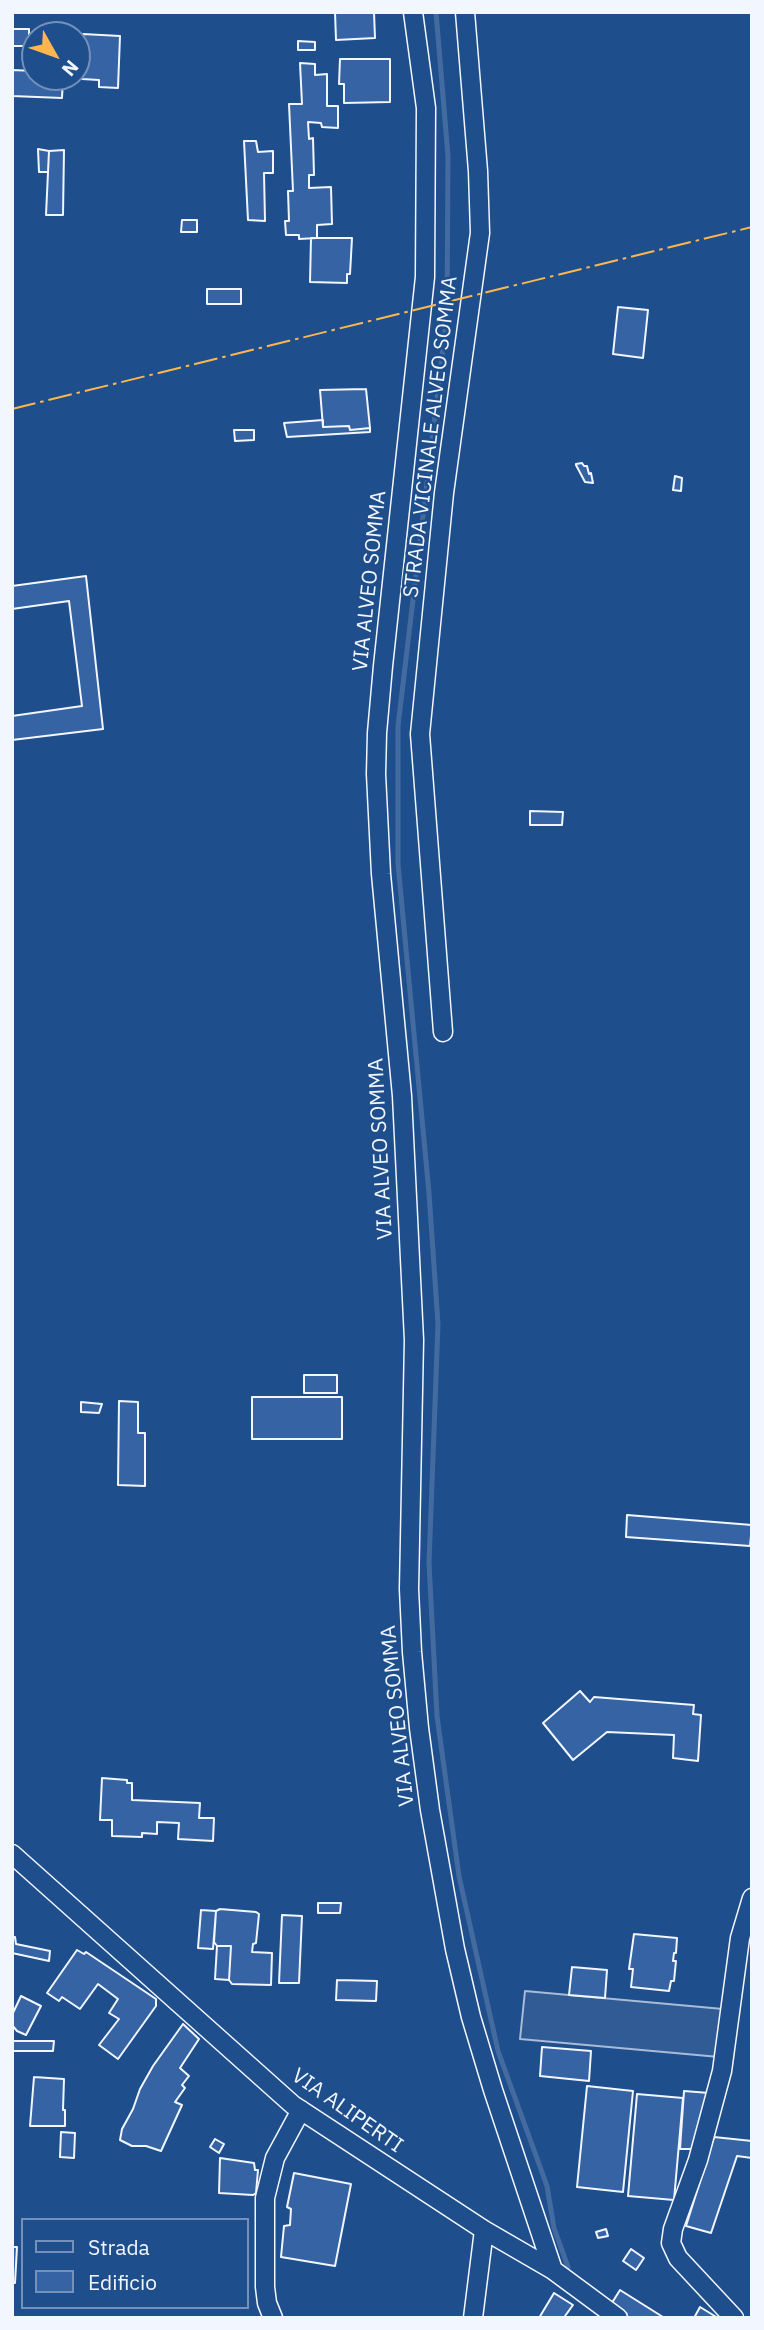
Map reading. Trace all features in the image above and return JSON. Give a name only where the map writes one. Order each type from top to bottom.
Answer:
[{"type":"street","name":"VIA ALVEO SOMMA","points":[[413,12],[426,108],[425,277],[383,666],[376,774],[381,874],[402,1096],[414,1340],[409,1589],[412,1652],[430,1810],[455,1949],[471,2017],[493,2090],[554,2270]]},
{"type":"street","name":"STRADA VICINALE ALVEO SOMMA","points":[[443,1032],[420,734],[444,493],[480,233],[478,171],[465,12]]},
{"type":"street","name":"VIA ALIPERTI","points":[[12,1854],[301,2110],[484,2230],[554,2270],[618,2318]]},
{"type":"street","points":[[734,2318],[678,2258],[671,2243],[673,2229],[698,2160],[722,2071],[740,1938],[752,1898]]},
{"type":"street","points":[[273,2318],[265,2287],[265,2198],[275,2158],[301,2110]]},
{"type":"street","points":[[473,2318],[484,2230]]},
{"type":"shaded area","points":[[525,1991],[723,2009],[719,2057],[520,2039]]},
{"type":"building","points":[[335,12],[374,12],[375,38],[336,40]]},
{"type":"building","points":[[13,29],[21,29],[21,46],[12,46]]},
{"type":"building","points":[[91,34],[120,36],[118,88],[99,87],[99,80],[91,80]]},
{"type":"building","points":[[298,41],[315,42],[315,50],[298,50]]},
{"type":"building","points":[[340,59],[390,59],[390,102],[344,103],[344,84],[339,84]]},
{"type":"building","points":[[300,63],[315,64],[315,75],[327,74],[327,106],[338,106],[338,128],[322,127],[321,123],[308,122],[309,139],[313,138],[314,175],[309,175],[309,188],[331,187],[332,224],[317,225],[317,238],[299,239],[299,235],[286,235],[285,221],[289,221],[288,191],[293,191],[289,104],[302,104]]},
{"type":"building","points":[[12,70],[21,70],[21,91],[62,91],[62,98],[12,96]]},
{"type":"building","points":[[244,141],[256,141],[258,152],[273,151],[273,173],[264,173],[265,221],[248,220]]},
{"type":"building","points":[[38,149],[49,151],[48,172],[39,172]]},
{"type":"building","points":[[64,150],[63,215],[46,215],[49,151]]},
{"type":"building","points":[[182,220],[197,220],[197,232],[181,232]]},
{"type":"building","points":[[311,238],[352,238],[347,283],[310,282]]},
{"type":"building","points":[[207,289],[241,289],[241,304],[207,304]]},
{"type":"building","points":[[618,307],[648,310],[643,358],[613,354]]},
{"type":"building","points":[[366,389],[370,428],[350,430],[349,426],[323,427],[320,390]]},
{"type":"building","points":[[323,420],[323,427],[349,426],[350,430],[370,428],[370,432],[287,437],[284,423]]},
{"type":"building","points":[[234,430],[254,430],[254,440],[235,441]]},
{"type":"building","points":[[582,463],[587,466],[589,474],[591,473],[593,483],[585,482],[576,465]]},
{"type":"building","points":[[675,476],[682,478],[681,491],[673,490]]},
{"type":"building","points":[[86,576],[103,729],[12,740],[12,716],[82,706],[69,601],[12,609],[12,586]]},
{"type":"building","points":[[530,811],[563,812],[562,825],[530,825]]},
{"type":"building","points":[[304,1375],[337,1375],[337,1393],[304,1393]]},
{"type":"building","points":[[252,1397],[342,1397],[342,1439],[252,1439]]},
{"type":"building","points":[[119,1401],[138,1402],[138,1433],[145,1433],[145,1486],[118,1485]]},
{"type":"building","points":[[81,1402],[102,1404],[99,1413],[81,1412]]},
{"type":"building","points":[[627,1515],[752,1525],[750,1546],[626,1537]]},
{"type":"building","points":[[580,1691],[590,1702],[594,1697],[694,1705],[693,1714],[701,1715],[698,1761],[673,1758],[674,1735],[607,1732],[573,1760],[543,1723]]},
{"type":"building","points":[[102,1778],[127,1780],[127,1783],[132,1783],[132,1800],[200,1803],[199,1818],[214,1818],[213,1841],[178,1839],[179,1823],[157,1822],[157,1834],[142,1833],[142,1837],[112,1836],[112,1820],[100,1820]]},
{"type":"building","points":[[318,1903],[341,1903],[340,1913],[318,1913]]},
{"type":"building","points":[[220,1909],[259,1914],[256,1943],[253,1944],[252,1952],[272,1953],[271,1985],[232,1984],[229,1980],[231,1946],[217,1946],[214,1942],[216,1911]]},
{"type":"building","points":[[201,1910],[216,1911],[213,1949],[198,1948]]},
{"type":"building","points":[[282,1915],[302,1916],[299,1983],[279,1983]]},
{"type":"building","points":[[634,1934],[677,1938],[673,1961],[676,1961],[674,1981],[671,1981],[669,1991],[631,1987],[633,1969],[629,1969]]},
{"type":"building","points":[[12,1937],[15,1937],[16,1944],[50,1951],[49,1961],[12,1953]]},
{"type":"building","points":[[217,1946],[231,1946],[229,1980],[215,1979]]},
{"type":"building","points":[[77,1950],[84,1954],[86,1952],[156,1999],[156,2006],[118,2059],[99,2045],[119,2019],[109,2013],[118,1999],[98,1984],[80,2009],[62,1997],[59,2001],[47,1993]]},
{"type":"building","points":[[572,1967],[607,1970],[605,1998],[569,1995]]},
{"type":"building","points":[[337,1980],[377,1981],[376,2001],[336,2000]]},
{"type":"building","points":[[21,1996],[41,2006],[26,2035],[12,2025],[12,2015]]},
{"type":"building","points":[[183,2024],[199,2039],[180,2068],[189,2076],[182,2085],[185,2088],[175,2102],[182,2105],[161,2151],[146,2146],[132,2146],[120,2140],[122,2129],[153,2066]]},
{"type":"building","points":[[12,2041],[54,2041],[53,2051],[12,2051]]},
{"type":"building","points":[[542,2047],[591,2051],[589,2081],[540,2076]]},
{"type":"building","points":[[34,2077],[64,2079],[65,2126],[30,2126]]},
{"type":"building","points":[[587,2086],[633,2091],[623,2192],[577,2187]]},
{"type":"building","points":[[684,2091],[709,2093],[695,2149],[680,2149]]},
{"type":"building","points":[[637,2094],[683,2098],[674,2200],[628,2196]]},
{"type":"building","points":[[61,2132],[75,2133],[74,2158],[60,2157]]},
{"type":"building","points":[[714,2137],[752,2141],[752,2158],[737,2156],[711,2233],[686,2226]]},
{"type":"building","points":[[215,2139],[224,2144],[219,2153],[210,2147]]},
{"type":"building","points":[[220,2158],[254,2163],[255,2170],[258,2170],[256,2193],[219,2193]]},
{"type":"building","points":[[294,2173],[351,2184],[335,2266],[281,2257],[284,2226],[290,2225],[291,2209],[287,2207]]},
{"type":"building","points":[[606,2229],[608,2236],[598,2238],[596,2232]]},
{"type":"building","points":[[12,2247],[17,2247],[15,2283],[12,2283]]},
{"type":"building","points":[[631,2249],[644,2258],[636,2270],[623,2261]]},
{"type":"building","points":[[620,2290],[663,2317],[629,2318],[610,2306]]},
{"type":"building","points":[[554,2293],[573,2305],[565,2316],[568,2318],[539,2318]]},
{"type":"building","points":[[700,2307],[718,2318],[694,2318]]},
{"type":"waterway","points":[[436,12],[448,156],[447,314],[398,726],[398,864],[429,1193],[438,1324],[429,1563],[437,1716],[459,1876],[498,2051],[547,2186],[554,2228],[568,2267]]},
{"type":"power","points":[[12,409],[752,227]]}]
